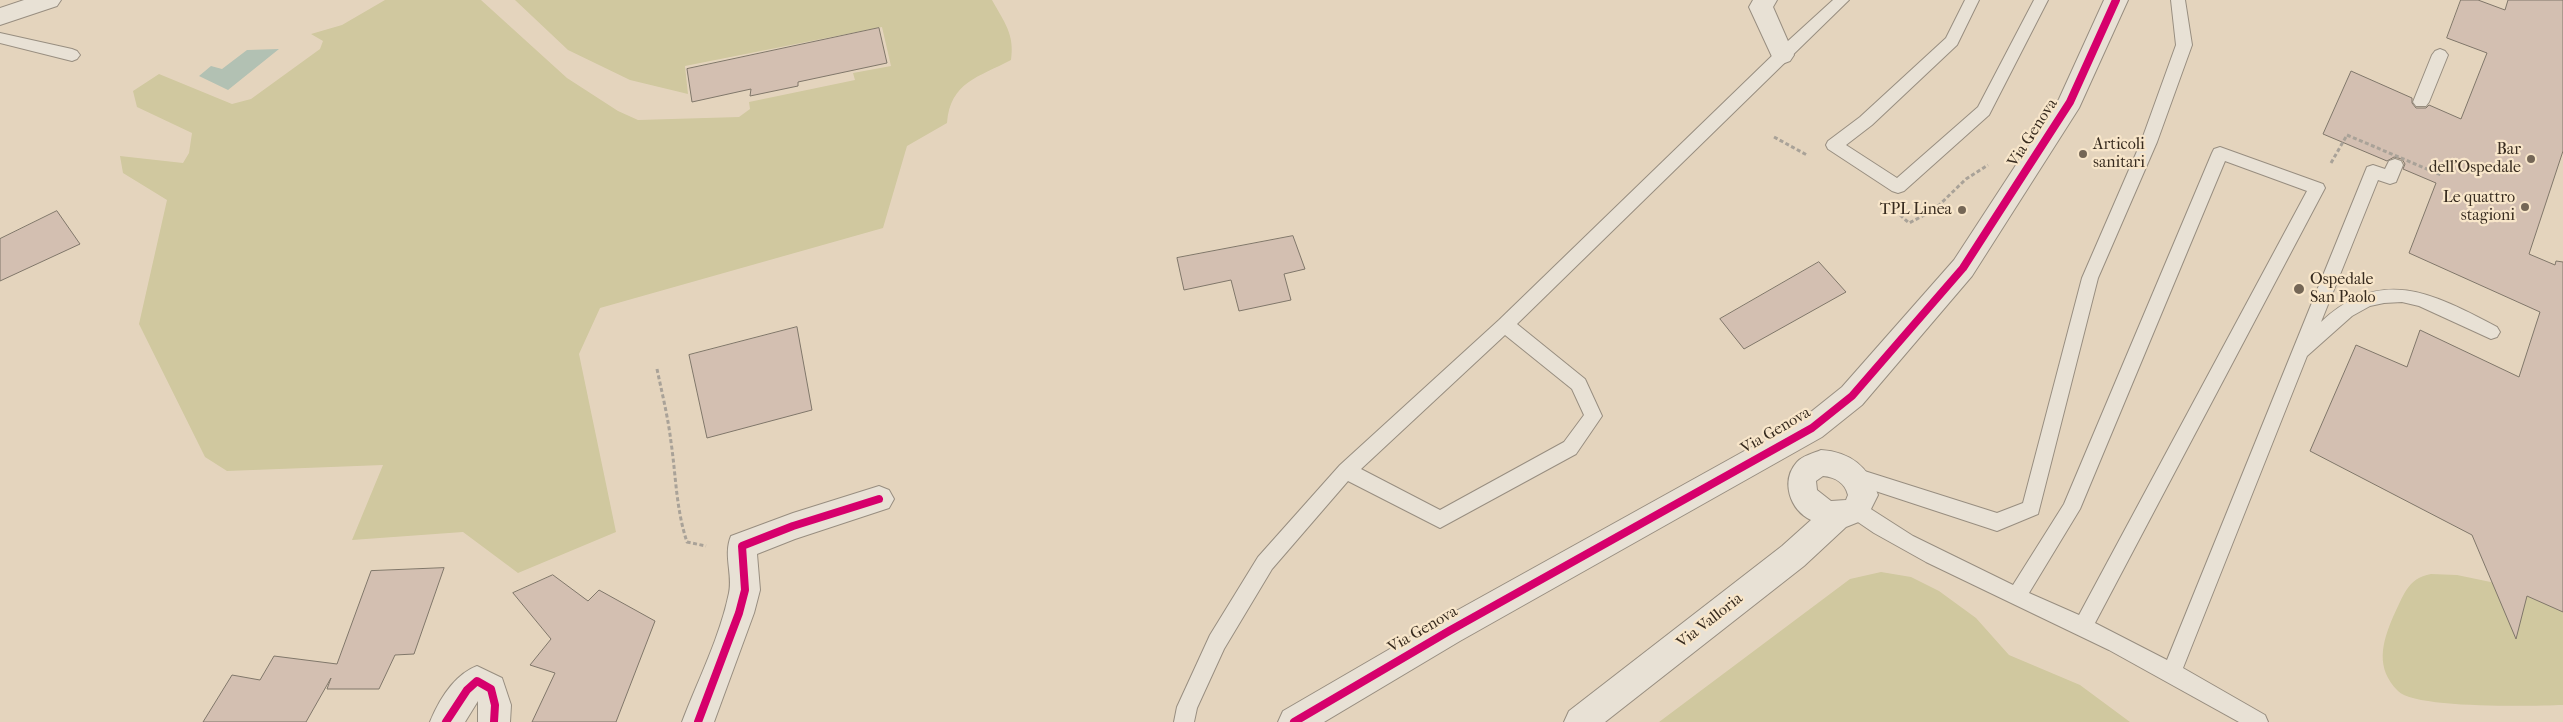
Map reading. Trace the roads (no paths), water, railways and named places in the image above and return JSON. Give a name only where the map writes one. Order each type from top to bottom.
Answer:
[{"type":"street","points":[[0,17],[49,0]]},
{"type":"street","points":[[1765,0],[1761,7],[1782,54]]},
{"type":"street","name":"Via Genova","points":[[1294,722],[1450,631],[1792,438],[1827,417],[1852,396],[1963,268],[2070,102],[2116,0]]},
{"type":"street","points":[[1792,438],[1813,465]]},
{"type":"street","points":[[1830,463],[1840,466],[1855,476],[1863,495],[1846,513],[1817,509],[1804,495],[1801,485],[1802,477],[1813,465],[1830,463]]},
{"type":"street","points":[[698,722],[739,613],[745,590],[742,546],[802,523],[879,499]]},
{"type":"street","name":"Via Valloria","points":[[1580,722],[1846,513]]},
{"type":"street","points":[[446,722],[467,690],[477,681],[491,689],[494,705],[494,722]]},
{"type":"lane","points":[[1184,722],[1187,707],[1218,642],[1265,563],[1346,471],[1506,325],[1782,54],[1842,0]]},
{"type":"lane","points":[[1972,0],[1952,41],[1866,121],[1834,145],[1898,187],[1984,111],[2041,0]]},
{"type":"lane","points":[[1855,476],[1997,522],[2031,508],[2090,278],[2149,142],[2184,45],[2178,0]]},
{"type":"lane","points":[[0,38],[72,55]]},
{"type":"lane","points":[[2421,102],[2440,56]]},
{"type":"lane","points":[[2017,596],[2071,509],[2220,153],[2317,188],[2084,627]]},
{"type":"lane","points":[[2172,672],[2373,171],[2390,178],[2395,165]]},
{"type":"lane","points":[[2300,354],[2346,311],[2379,295],[2421,297],[2491,332]]},
{"type":"lane","points":[[1346,471],[1440,519],[1570,448],[1593,416],[1579,384],[1506,325]]},
{"type":"lane","points":[[1846,513],[1881,528],[1928,555],[2084,627],[2172,672],[2258,722]]},
{"type":"place","name":"Articoli sanitari","points":[[2083,154]]},
{"type":"place","name":"Bar dell'Ospedale","points":[[2531,159]]},
{"type":"place","name":"Le quattro stagioni","points":[[2525,207]]},
{"type":"place","name":"TPL Linea","points":[[1962,210]]},
{"type":"place","name":"Ospedale San Paolo","points":[[2299,289]]}]
